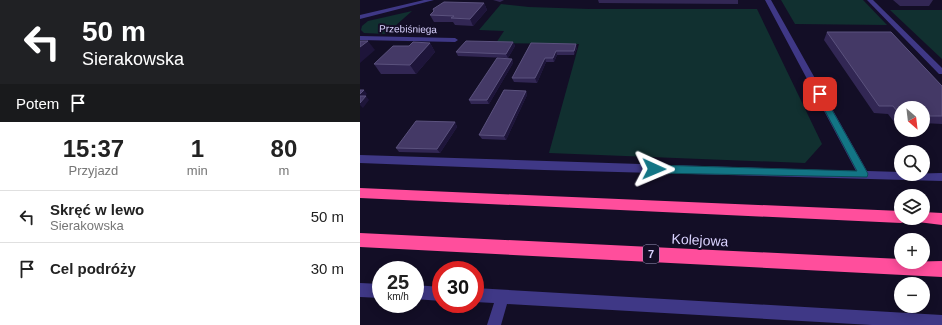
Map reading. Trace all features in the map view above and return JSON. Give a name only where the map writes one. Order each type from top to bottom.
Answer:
[{"type":"highway","points":[[360,193],[894,217]]},
{"type":"highway","points":[[930,218],[942,219]]},
{"type":"highway","name":"Kolejowa","points":[[360,240],[942,269]]},
{"type":"street","points":[[360,17],[431,0]]},
{"type":"street","points":[[768,0],[864,174]]},
{"type":"street","points":[[870,0],[942,72]]},
{"type":"street","name":"Przebiśniega","points":[[360,38],[455,40]]},
{"type":"street","points":[[360,159],[544,166],[864,174],[942,178]]},
{"type":"street","points":[[360,290],[372,291]]},
{"type":"street","points":[[484,295],[941,323]]},
{"type":"street","points":[[494,325],[503,296]]},
{"type":"green space","points":[[781,0],[863,0],[887,25],[795,24]]},
{"type":"green space","points":[[501,4],[529,7],[589,9],[757,9],[822,144],[805,163],[549,153],[579,44],[496,43],[504,31],[479,30]]},
{"type":"green space","points":[[890,10],[942,10],[942,59]]},
{"type":"green space","points":[[412,11],[386,34],[364,33],[361,30],[362,26],[368,21]]},
{"type":"building","points":[[444,2],[484,3],[470,19],[451,18],[454,16],[430,15],[434,11],[433,9]]},
{"type":"building","points":[[827,32],[891,32],[942,86],[942,116],[930,116],[930,101],[894,101],[894,107],[879,106]]},
{"type":"building","points":[[360,41],[368,41],[360,47]]},
{"type":"building","points":[[466,41],[513,42],[506,54],[456,52]]},
{"type":"building","points":[[413,42],[430,43],[410,65],[374,64],[393,46],[409,46]]},
{"type":"building","points":[[531,43],[576,44],[574,51],[556,51],[553,58],[545,58],[535,78],[512,78]]},
{"type":"building","points":[[497,58],[512,59],[487,100],[469,100]]},
{"type":"building","points":[[504,90],[526,91],[504,136],[479,135]]},
{"type":"building","points":[[360,96],[366,96],[360,103]]},
{"type":"building","points":[[416,121],[455,122],[437,149],[396,148]]},
{"type":"route","points":[[654,169],[864,174],[820,94]]}]
